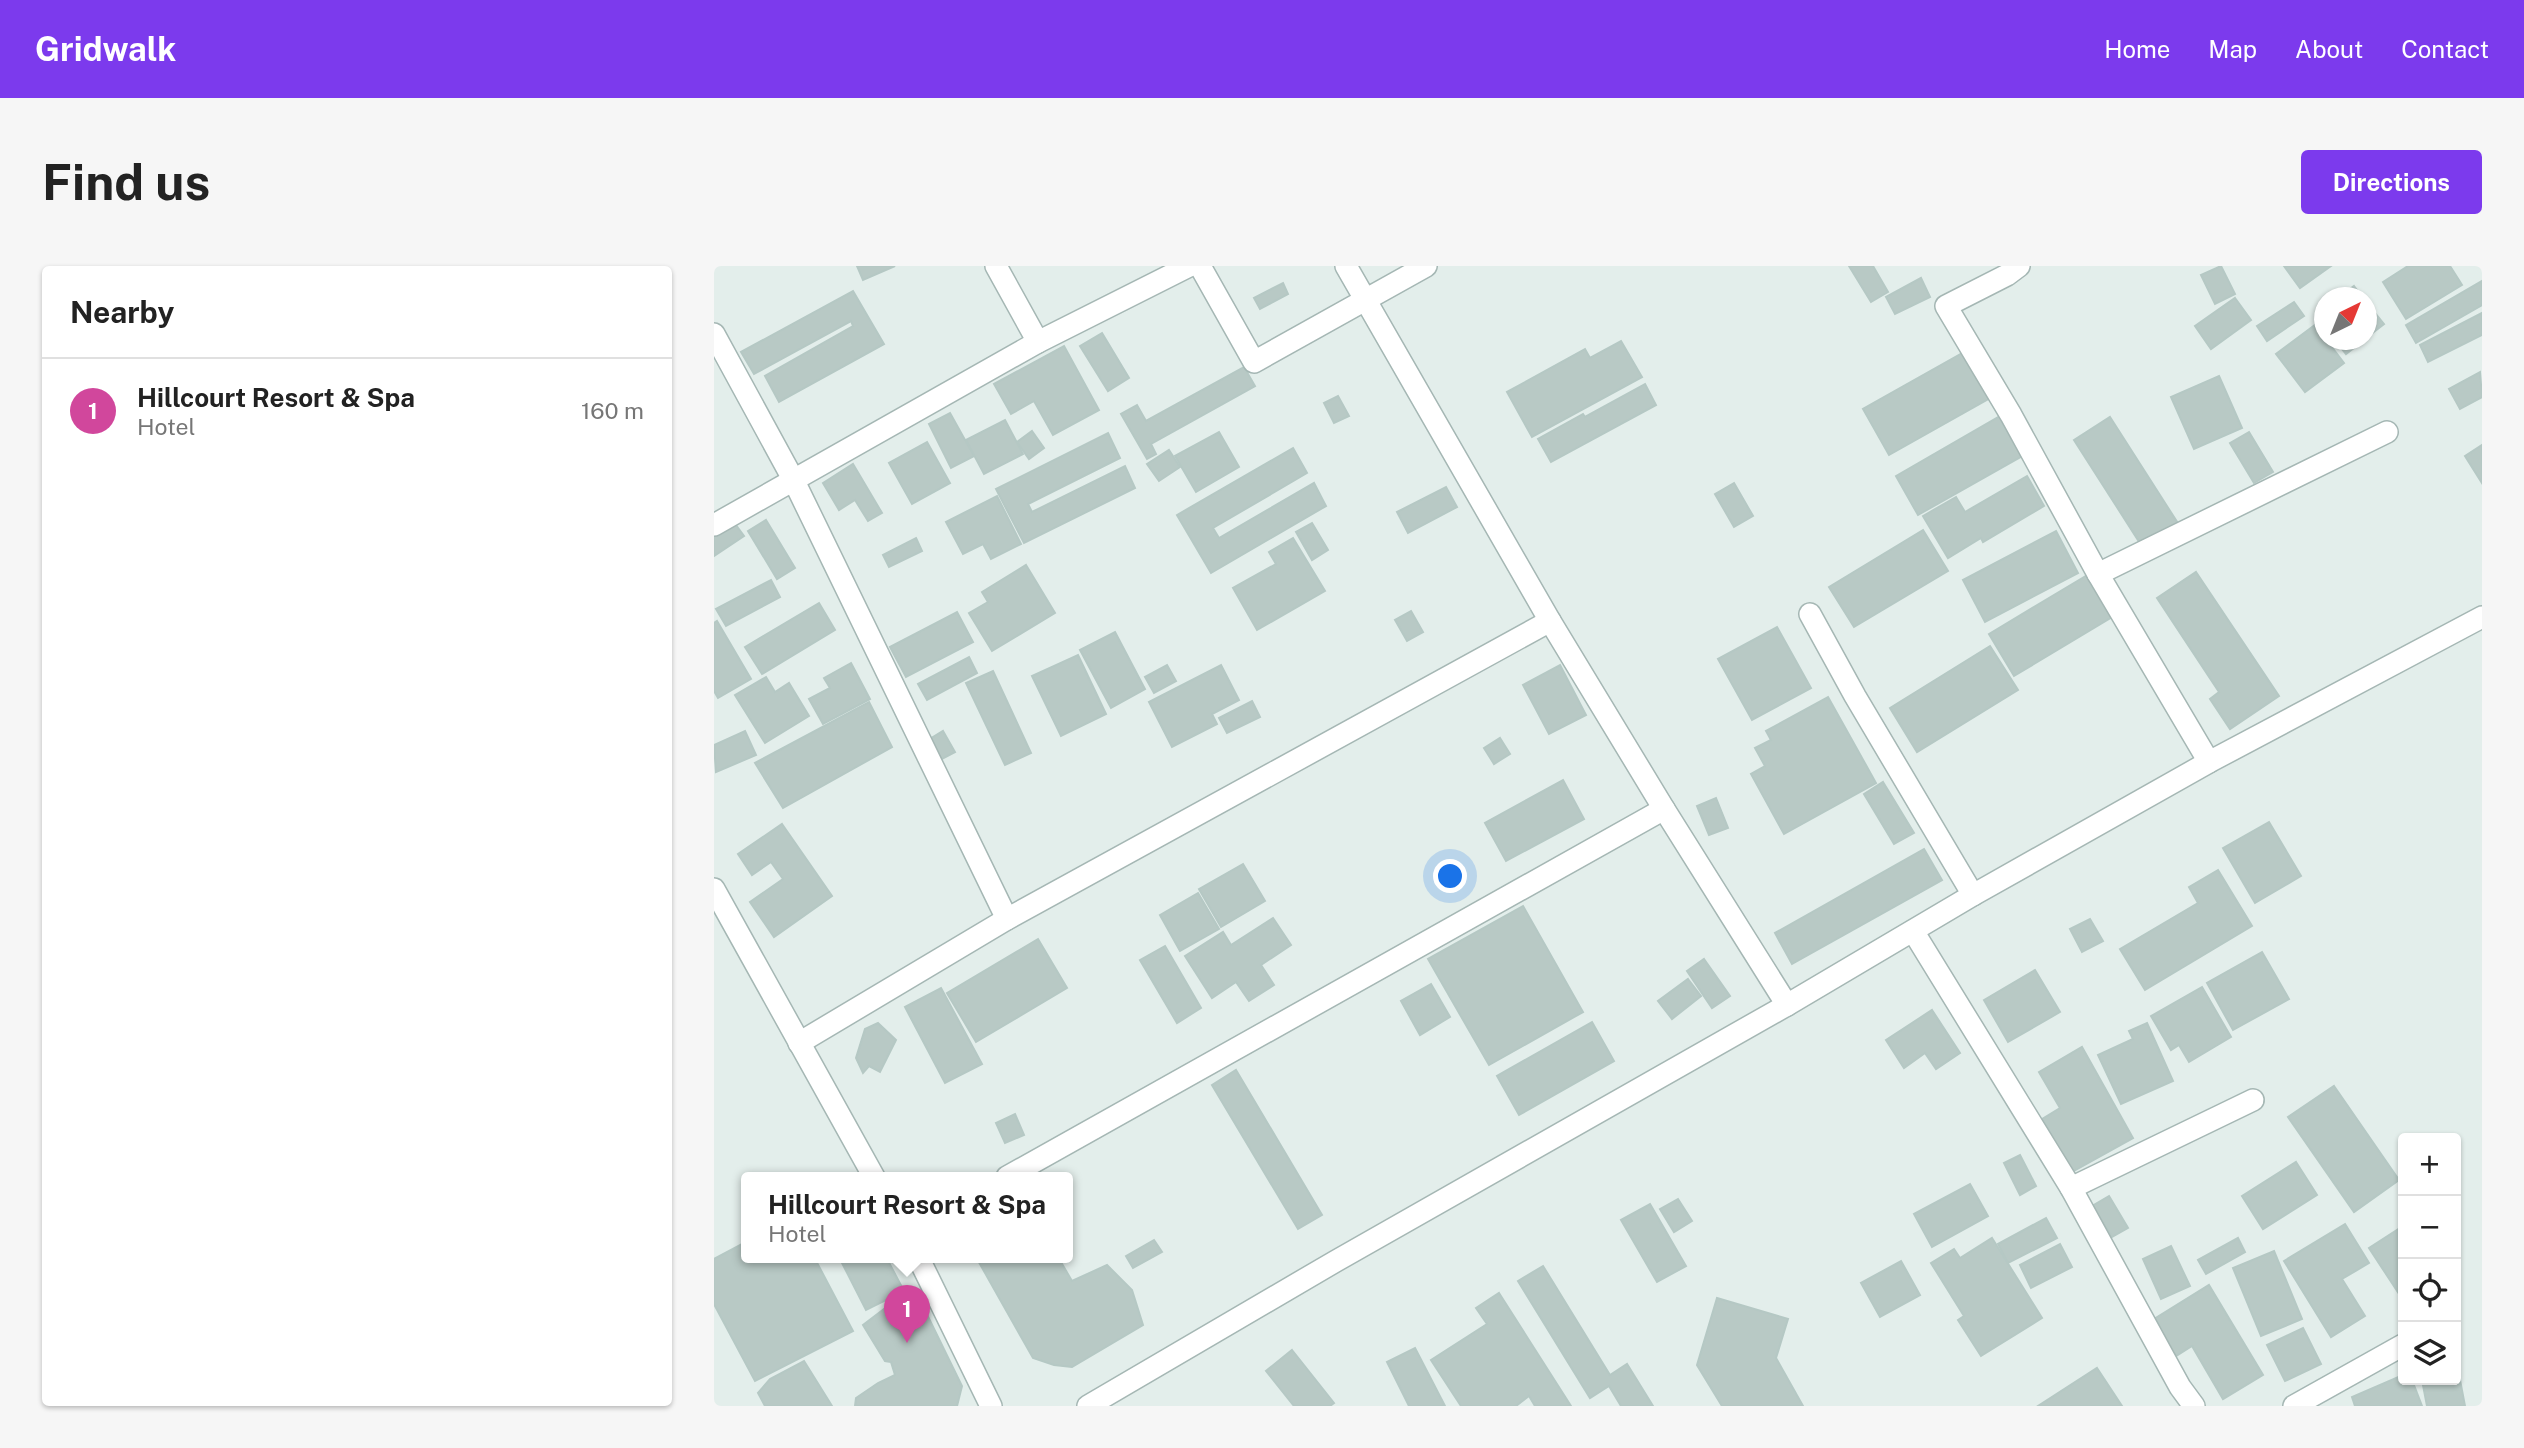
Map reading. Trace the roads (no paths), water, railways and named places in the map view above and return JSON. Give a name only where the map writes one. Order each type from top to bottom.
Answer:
[{"type":"street","points":[[996,266],[1038,342]]},
{"type":"street","points":[[714,525],[1038,342],[1189,266]]},
{"type":"street","points":[[1200,266],[1254,362],[1426,266]]},
{"type":"street","points":[[1346,266],[1550,621],[1787,1005]]},
{"type":"street","points":[[2020,266],[1946,306],[2011,415],[2098,574],[2209,762]]},
{"type":"street","points":[[714,334],[793,479],[1007,919]]},
{"type":"street","points":[[2098,574],[2387,432]]},
{"type":"street","points":[[1810,614],[1855,696],[1973,895]]},
{"type":"street","points":[[1088,1406],[1787,1005],[1973,895],[2209,762],[2482,617]]},
{"type":"street","points":[[799,1043],[1007,919],[1550,621]]},
{"type":"street","points":[[1016,1172],[1664,809]]},
{"type":"street","points":[[714,889],[871,1172]]},
{"type":"street","points":[[1913,931],[2071,1188],[2180,1387],[2194,1406]]},
{"type":"street","points":[[2071,1188],[2253,1100]]},
{"type":"street","points":[[921,1263],[991,1406]]},
{"type":"street","points":[[2294,1406],[2398,1348]]},
{"type":"place","name":"Hillcourt Resort & Spa","points":[[907,1343]]}]
